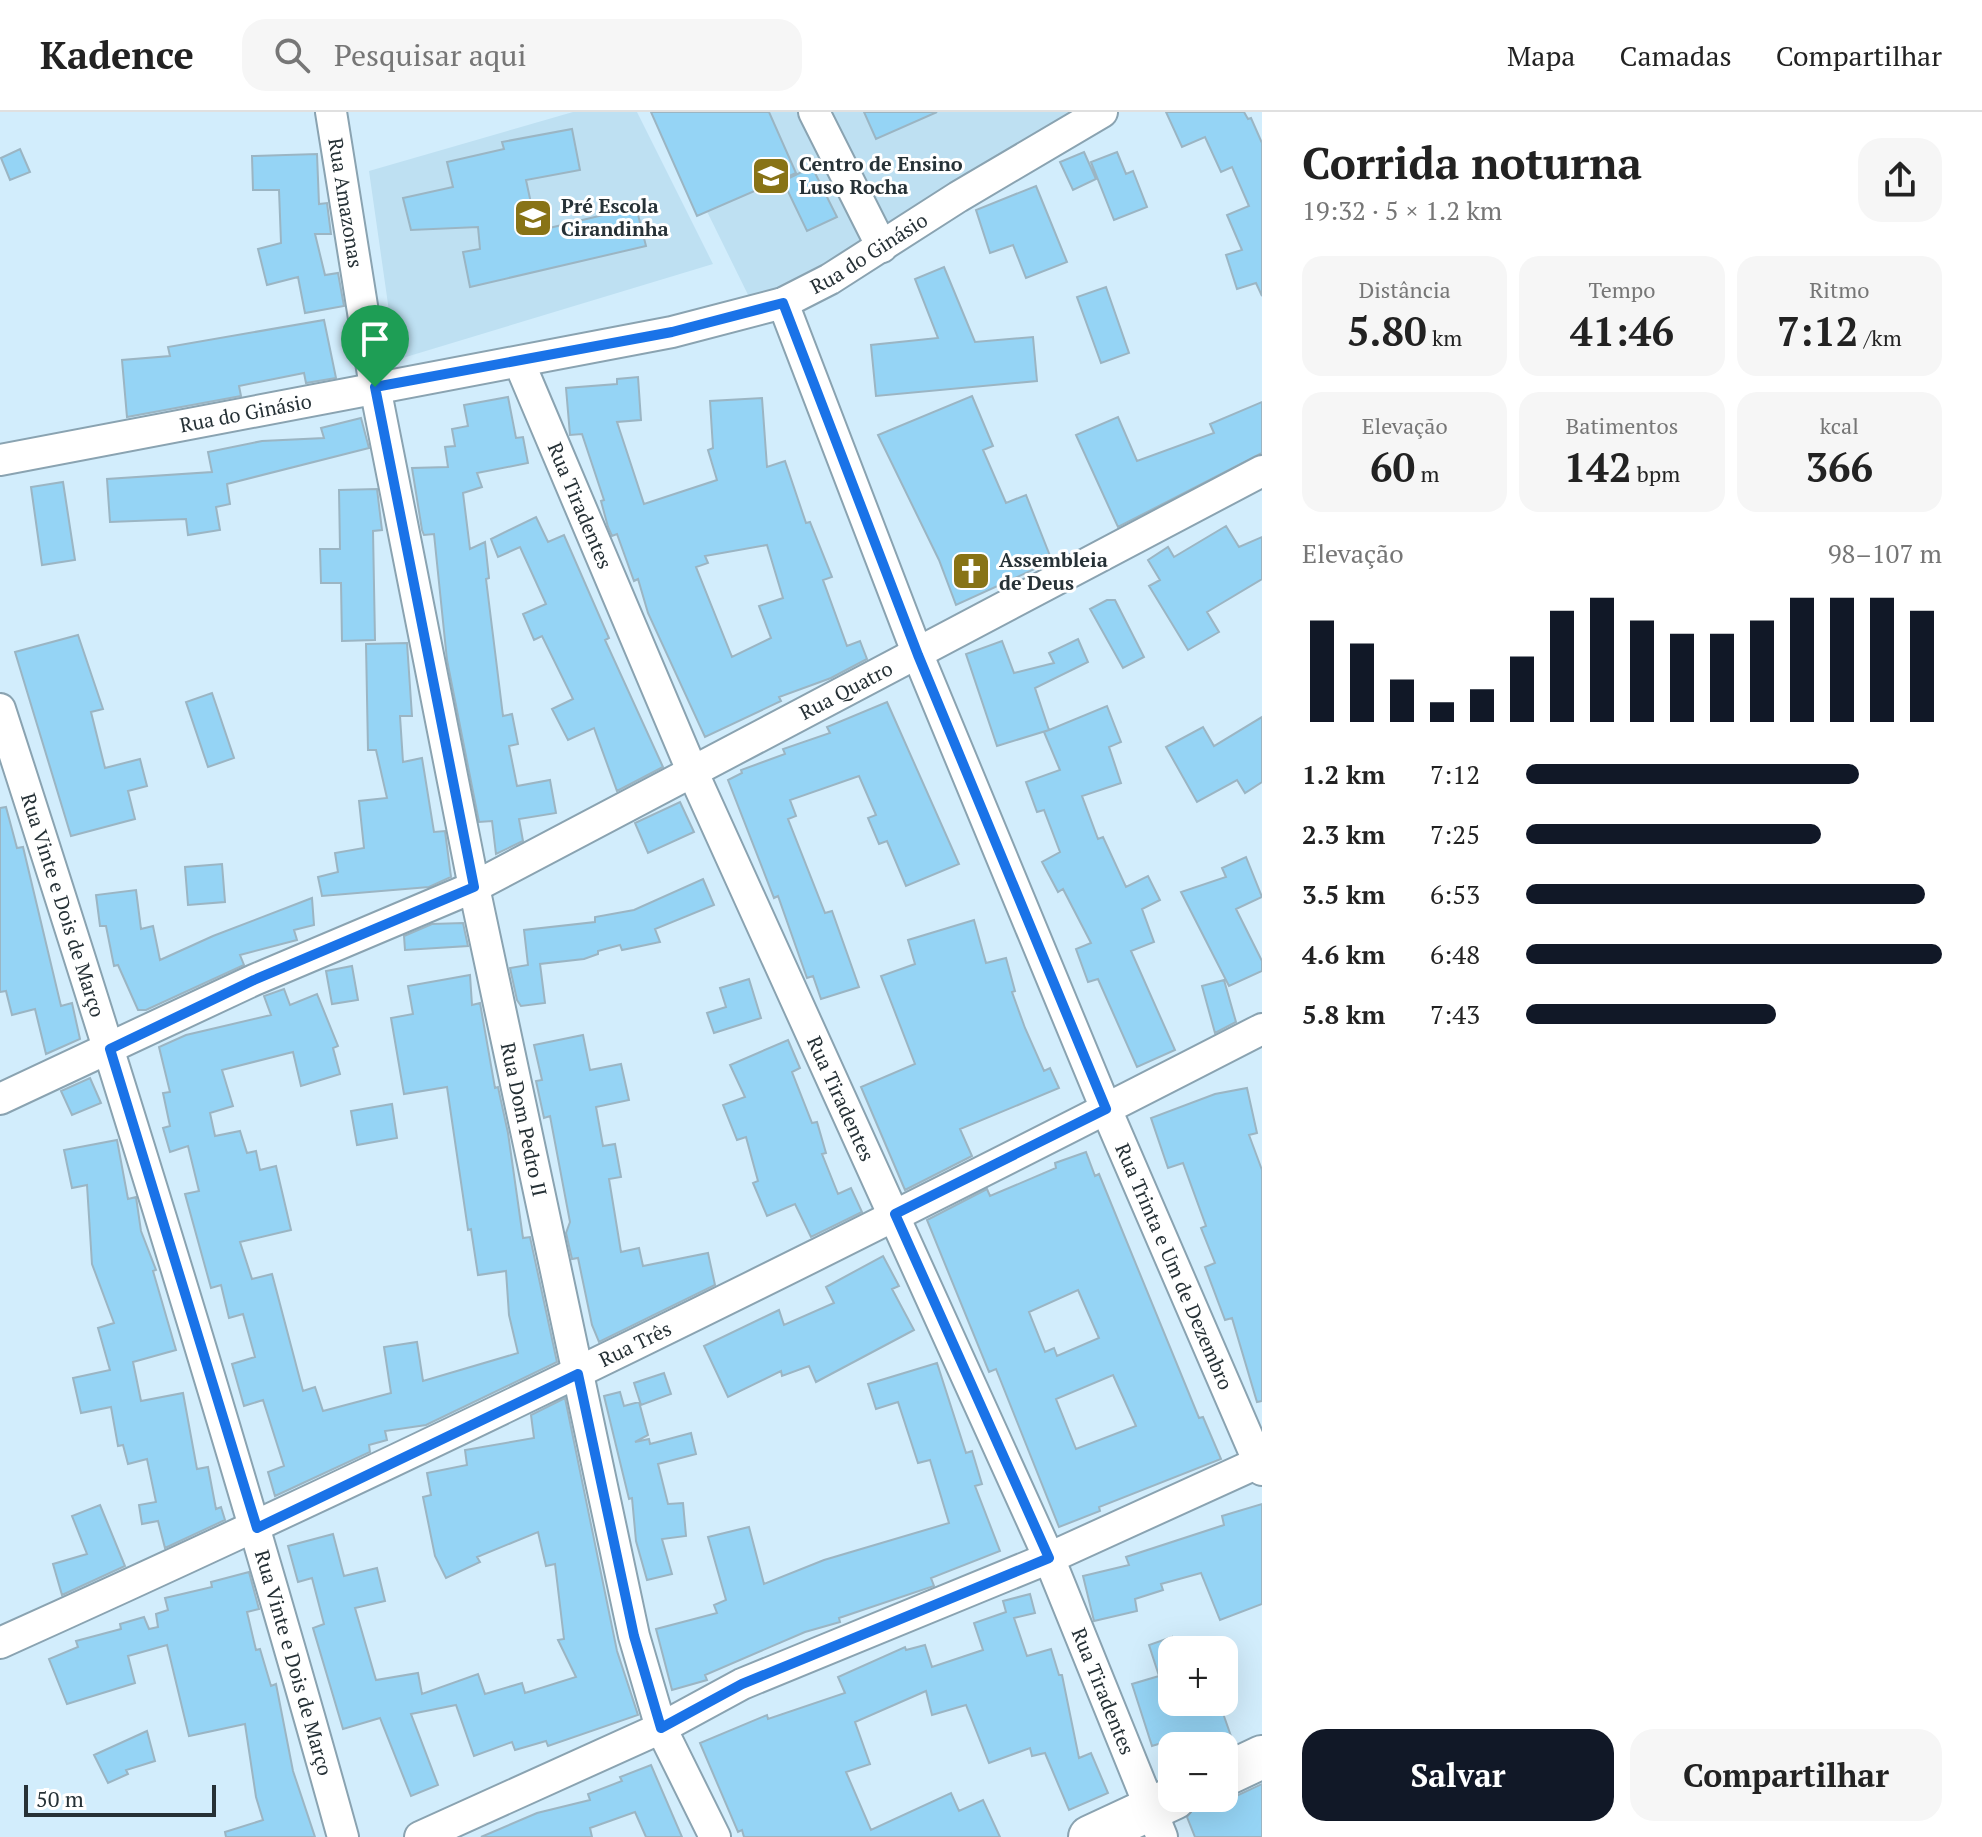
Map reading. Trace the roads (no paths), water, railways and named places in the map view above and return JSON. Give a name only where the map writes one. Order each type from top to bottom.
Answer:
[{"type":"street","name":"Rua Amazonas","points":[[331,112],[375,387]]},
{"type":"street","points":[[814,112],[882,247]]},
{"type":"street","name":"Rua do Ginásio","points":[[0,460],[672,332],[783,303],[882,247],[1102,112]]},
{"type":"street","name":"Rua Trinta e Um de Dezembro","points":[[783,303],[918,655],[1106,1109],[1261,1464]]},
{"type":"street","name":"Rua Tiradentes","points":[[519,362],[693,773],[895,1214],[1162,1815]]},
{"type":"street","name":"Rua Dom Pedro II","points":[[375,387],[474,887],[634,1636],[661,1728],[715,1837]]},
{"type":"street","name":"Rua Quatro","points":[[0,1099],[254,980],[474,887],[1262,471]]},
{"type":"street","name":"Rua Vinte e Dois de Março","points":[[0,709],[110,1049],[257,1528],[343,1837]]},
{"type":"street","name":"Rua Três","points":[[0,1643],[257,1528],[578,1374],[1262,1029]]},
{"type":"street","points":[[420,1837],[661,1728],[742,1684],[1049,1558],[1261,1464]]},
{"type":"street","points":[[1238,1768],[1262,1757]]},
{"type":"street","points":[[1090,1837],[1162,1815]]},
{"type":"place","name":"Centro de Ensino Luso Rocha","points":[[771,176]]},
{"type":"place","name":"Pré Escola Cirandinha","points":[[533,218]]},
{"type":"place","name":"Assembleia de Deus","points":[[971,571]]}]
